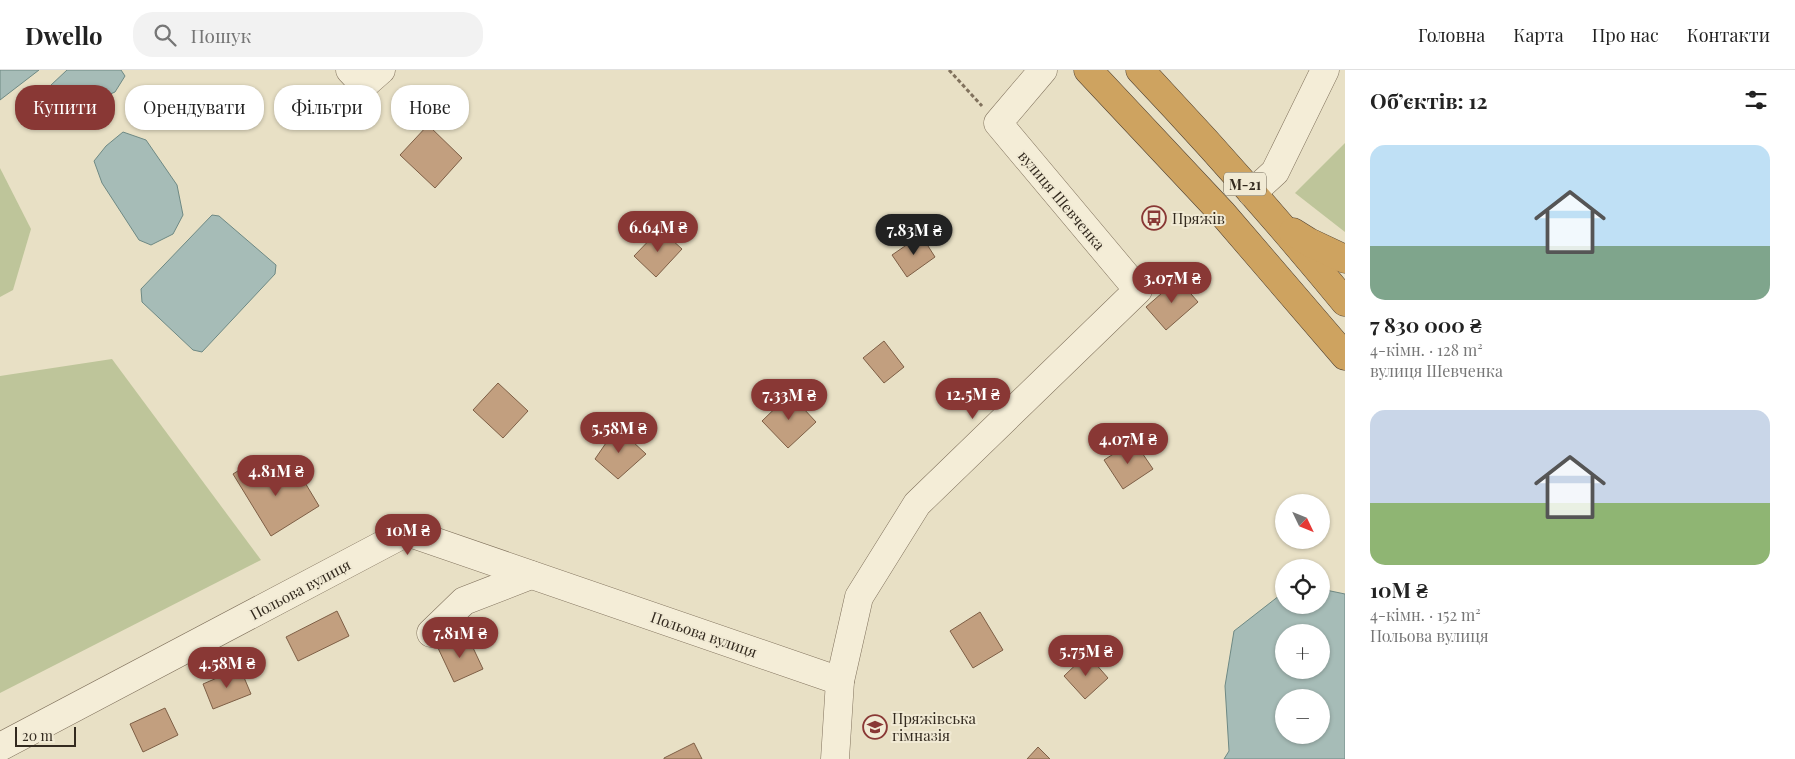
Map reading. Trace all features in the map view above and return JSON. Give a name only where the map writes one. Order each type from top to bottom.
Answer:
[{"type":"highway","name":"М-21","points":[[1088,70],[1336,337],[1345,356]]},
{"type":"highway","name":"М-21","points":[[1140,70],[1281,224],[1345,302]]},
{"type":"highway","points":[[1281,224],[1309,242],[1345,259]]},
{"type":"street","points":[[350,70],[364,85],[381,70]]},
{"type":"street","points":[[998,123],[1043,70]]},
{"type":"street","points":[[1252,193],[1275,172],[1325,70]]},
{"type":"street","name":"вулиця Шевченка","points":[[835,759],[840,681],[860,597],[917,504],[1138,290],[998,123]]},
{"type":"street","name":"Польова вулиця","points":[[0,747],[407,532],[840,681]]},
{"type":"street","points":[[430,633],[464,601],[531,575]]},
{"type":"path","points":[[949,70],[998,123]]},
{"type":"green space","points":[[1345,143],[1345,232],[1295,193]]},
{"type":"green space","points":[[0,168],[31,229],[13,290],[0,297]]},
{"type":"green space","points":[[112,359],[261,560],[0,693],[0,376]]},
{"type":"water","points":[[0,70],[39,70],[20,85],[15,85],[15,88],[0,100]]},
{"type":"water","points":[[67,70],[121,70],[125,76],[115,92],[115,85],[51,85]]},
{"type":"water","points":[[123,132],[146,140],[177,185],[183,215],[173,234],[151,245],[139,240],[102,183],[94,161],[106,146]]},
{"type":"water","points":[[212,215],[219,216],[276,265],[275,274],[202,352],[193,350],[142,302],[141,289]]},
{"type":"water","points":[[1330,591],[1345,594],[1345,759],[1224,759],[1229,751],[1225,686],[1234,631],[1275,599],[1275,614],[1330,614]]},
{"type":"building","points":[[423,130],[433,130],[462,158],[435,188],[400,155]]},
{"type":"building","points":[[660,229],[682,249],[656,277],[634,256]]},
{"type":"building","points":[[921,235],[935,257],[907,277],[892,255]]},
{"type":"building","points":[[1178,279],[1198,302],[1166,330],[1146,307]]},
{"type":"building","points":[[884,341],[904,367],[884,383],[863,358]]},
{"type":"building","points":[[498,383],[528,411],[503,438],[473,410]]},
{"type":"building","points":[[790,394],[816,422],[788,448],[762,421]]},
{"type":"building","points":[[617,427],[646,454],[618,479],[595,459]]},
{"type":"building","points":[[1134,441],[1153,469],[1123,489],[1104,460]]},
{"type":"building","points":[[257,459],[273,486],[298,471],[319,506],[271,536],[233,474]]},
{"type":"building","points":[[337,611],[349,636],[298,661],[286,637]]},
{"type":"building","points":[[980,612],[1003,650],[973,668],[950,631]]},
{"type":"building","points":[[467,635],[483,669],[454,682],[438,648]]},
{"type":"building","points":[[1087,654],[1108,678],[1085,699],[1064,676]]},
{"type":"building","points":[[240,668],[251,694],[213,709],[203,684]]},
{"type":"building","points":[[165,708],[178,735],[143,752],[130,724]]},
{"type":"building","points":[[694,743],[702,759],[664,759],[664,758]]},
{"type":"building","points":[[1038,747],[1050,759],[1027,759]]},
{"type":"place","name":"Пряжів","points":[[1154,218]]},
{"type":"place","name":"Пряжівська гімназія","points":[[875,727]]}]
